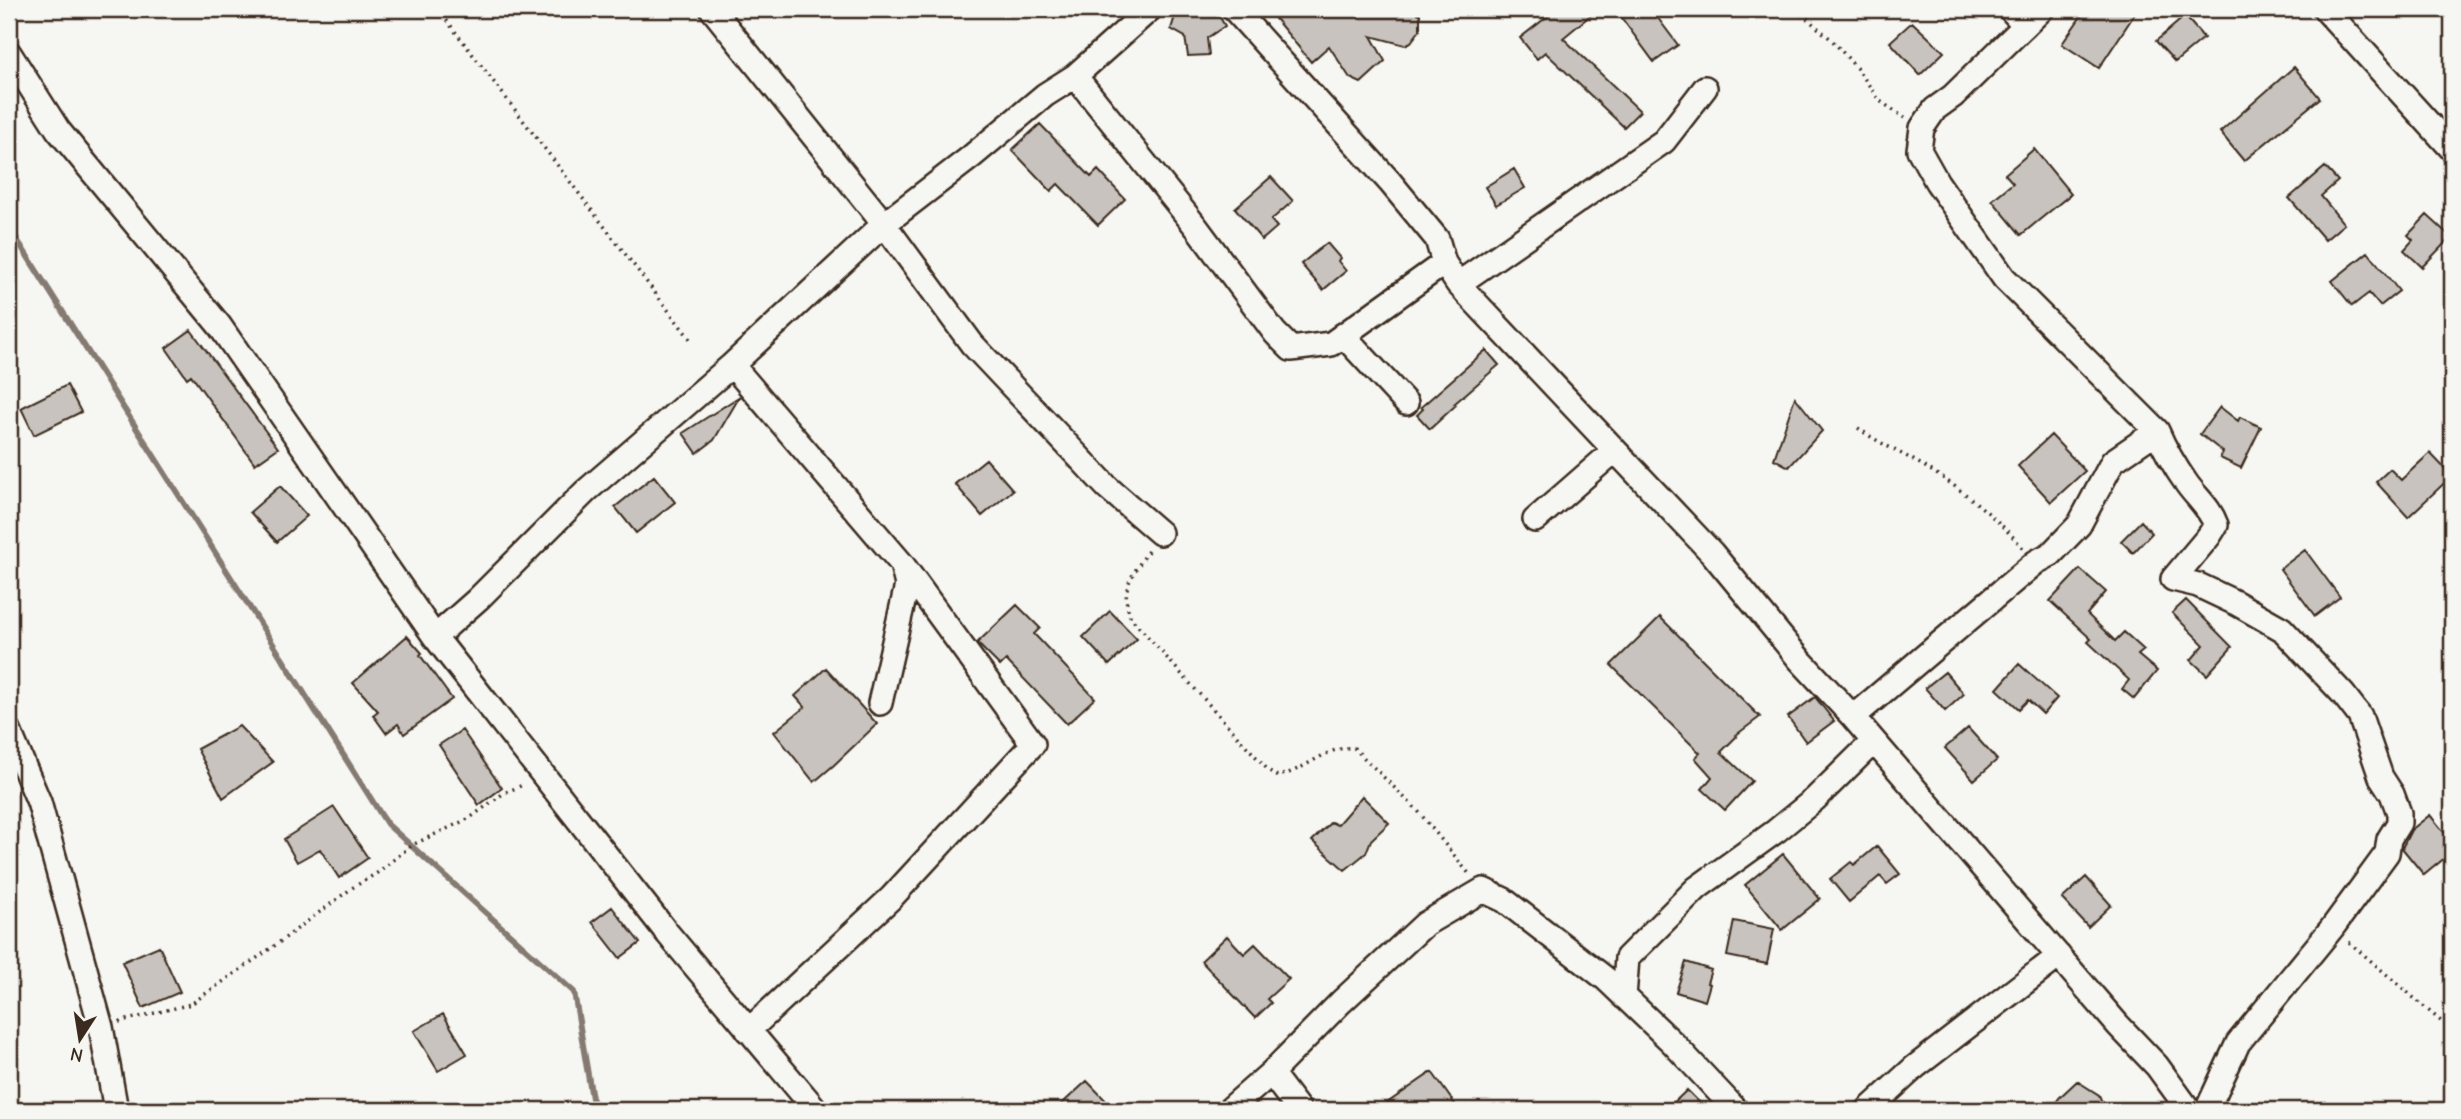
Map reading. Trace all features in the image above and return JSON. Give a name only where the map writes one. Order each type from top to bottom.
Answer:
[{"type":"street","points":[[712,9],[884,225],[972,344],[1108,488],[1160,533]]},
{"type":"street","points":[[435,637],[478,599],[586,491],[732,365],[884,225],[1045,95],[1074,76],[1150,9]]},
{"type":"street","points":[[1234,9],[1390,181],[1437,239],[1444,263],[1458,284],[1712,553],[1800,660],[1853,717],[2118,1025],[2157,1066],[2189,1110]]},
{"type":"street","points":[[2042,9],[2017,17],[1952,96],[1936,109],[1922,128],[1919,150],[1937,182],[2004,278],[2157,431],[2166,453],[2188,487],[2212,514],[2216,525],[2210,536],[2173,579],[2198,585],[2282,629],[2330,678],[2360,716],[2381,776],[2399,813],[2399,823],[2389,839],[2387,853],[2332,928],[2238,1043],[2207,1110]]},
{"type":"street","points":[[2325,9],[2452,149]]},
{"type":"street","points":[[9,53],[58,130],[219,325],[435,637],[668,934],[816,1110]]},
{"type":"street","points":[[1074,76],[1197,228],[1275,333],[1291,349],[1331,344],[1444,263]]},
{"type":"street","points":[[1458,284],[1664,141],[1705,88]]},
{"type":"street","points":[[1343,335],[1406,403]]},
{"type":"street","points":[[732,365],[902,564],[1033,744],[891,898],[748,1031]]},
{"type":"street","points":[[1853,717],[2036,562],[2051,554],[2079,525],[2113,461],[2157,431]]},
{"type":"street","points":[[1535,520],[1614,451]]},
{"type":"street","points":[[880,703],[907,585],[902,564]]},
{"type":"street","points":[[9,731],[39,802],[102,1027],[116,1110]]},
{"type":"street","points":[[1588,966],[1627,958],[1697,888],[1815,799],[1873,742]]},
{"type":"street","points":[[1229,1110],[1425,924],[1483,890],[1504,900],[1624,997],[1673,1043],[1736,1110]]},
{"type":"street","points":[[1868,1110],[1915,1067],[2059,956]]},
{"type":"street","points":[[1624,997],[1627,958]]},
{"type":"street","points":[[1271,1073],[1299,1110]]},
{"type":"path","points":[[438,9],[691,340]]},
{"type":"path","points":[[1796,9],[1841,50],[1880,101],[1922,128]]},
{"type":"path","points":[[1858,428],[1931,470],[2006,527],[2036,562]]},
{"type":"path","points":[[1160,533],[1133,574],[1126,590],[1125,603],[1131,618],[1268,770],[1277,776],[1287,775],[1341,747],[1354,748],[1418,811],[1483,890]]},
{"type":"path","points":[[102,1027],[191,1004],[352,888],[377,873],[412,845],[470,818],[504,793],[546,776]]},
{"type":"path","points":[[2332,928],[2452,1028]]},
{"type":"building","points":[[1186,9],[1215,9],[1225,26],[1207,38],[1209,55],[1188,56],[1185,37],[1171,29],[1176,13]]},
{"type":"building","points":[[1267,9],[1406,9],[1420,14],[1420,30],[1411,42],[1405,45],[1371,36],[1385,61],[1361,83],[1350,78],[1329,46],[1311,62]]},
{"type":"building","points":[[1557,9],[1598,9],[1563,38],[1640,111],[1624,127],[1545,52],[1537,59],[1520,38]]},
{"type":"building","points":[[1615,9],[1651,9],[1678,45],[1654,62]]},
{"type":"building","points":[[2086,9],[2138,9],[2099,68],[2062,44]]},
{"type":"building","points":[[2185,16],[2204,38],[2175,62],[2156,41]]},
{"type":"building","points":[[1912,22],[1944,52],[1920,75],[1890,42]]},
{"type":"building","points":[[2294,67],[2320,98],[2244,161],[2220,132]]},
{"type":"building","points":[[1040,124],[1091,177],[1098,170],[1125,199],[1098,225],[1058,184],[1051,191],[1012,150]]},
{"type":"building","points":[[2034,149],[2071,194],[2021,235],[1992,200],[2013,183],[2005,174]]},
{"type":"building","points":[[2325,167],[2338,181],[2321,196],[2344,224],[2325,240],[2289,198]]},
{"type":"building","points":[[1514,169],[1525,188],[1496,205],[1485,187]]},
{"type":"building","points":[[1271,177],[1293,201],[1271,220],[1277,227],[1262,240],[1235,208]]},
{"type":"building","points":[[2427,215],[2451,237],[2422,267],[2404,250],[2413,240],[2408,235]]},
{"type":"building","points":[[1327,243],[1340,258],[1338,261],[1346,271],[1323,290],[1301,264]]},
{"type":"building","points":[[2368,252],[2399,291],[2380,306],[2369,293],[2352,306],[2332,281]]},
{"type":"building","points":[[191,330],[278,448],[255,464],[191,375],[187,378],[166,348]]},
{"type":"building","points":[[1486,350],[1499,365],[1430,429],[1417,415],[1423,409],[1421,407]]},
{"type":"building","points":[[67,385],[81,412],[34,435],[21,408]]},
{"type":"building","points":[[740,396],[714,440],[697,453],[683,433]]},
{"type":"building","points":[[1795,397],[1822,431],[1789,467],[1774,459]]},
{"type":"building","points":[[2220,407],[2238,421],[2240,417],[2261,427],[2241,468],[2220,458],[2223,452],[2200,434]]},
{"type":"building","points":[[2051,435],[2085,471],[2051,502],[2018,466]]},
{"type":"building","points":[[2430,453],[2452,476],[2408,517],[2376,482],[2390,469],[2401,480]]},
{"type":"building","points":[[986,459],[1013,490],[982,516],[955,484]]},
{"type":"building","points":[[654,476],[675,502],[636,533],[615,507]]},
{"type":"building","points":[[280,486],[307,516],[277,542],[250,512]]},
{"type":"building","points":[[2141,521],[2152,533],[2133,553],[2121,541]]},
{"type":"building","points":[[2305,550],[2340,597],[2315,616],[2280,569]]},
{"type":"building","points":[[2080,569],[2106,592],[2087,614],[2115,641],[2124,632],[2144,650],[2138,655],[2157,671],[2134,699],[2122,689],[2129,680],[2088,642],[2091,639],[2050,601]]},
{"type":"building","points":[[2186,600],[2232,647],[2207,675],[2191,660],[2204,645],[2172,613]]},
{"type":"building","points":[[1017,605],[1040,628],[1034,634],[1095,698],[1067,724],[1006,660],[1000,666],[977,643]]},
{"type":"building","points":[[1110,611],[1137,639],[1109,665],[1083,637]]},
{"type":"building","points":[[1660,617],[1760,717],[1736,735],[1721,752],[1752,781],[1725,810],[1702,789],[1712,777],[1695,758],[1700,753],[1611,665]]},
{"type":"building","points":[[407,636],[422,653],[420,655],[452,699],[404,734],[398,724],[386,733],[373,715],[378,711],[353,683]]},
{"type":"building","points":[[2019,664],[2057,698],[2043,714],[2028,700],[2019,709],[1997,689]]},
{"type":"building","points":[[826,668],[877,724],[814,782],[774,732],[805,707],[795,696]]},
{"type":"building","points":[[1945,672],[1964,694],[1945,711],[1925,688]]},
{"type":"building","points":[[1815,697],[1834,721],[1806,742],[1788,717]]},
{"type":"building","points":[[239,726],[273,762],[223,798],[197,749]]},
{"type":"building","points":[[1968,728],[1997,760],[1974,780],[1945,748]]},
{"type":"building","points":[[462,730],[502,788],[479,805],[439,745]]},
{"type":"building","points":[[1362,796],[1389,823],[1371,840],[1366,853],[1345,870],[1312,841],[1331,822],[1337,825]]},
{"type":"building","points":[[334,807],[368,858],[339,878],[320,849],[297,862],[284,839]]},
{"type":"building","points":[[2430,815],[2452,842],[2452,852],[2424,875],[2402,848],[2411,830]]},
{"type":"building","points":[[1877,846],[1900,874],[1887,884],[1880,876],[1849,902],[1830,879],[1851,862],[1854,865]]},
{"type":"building","points":[[1783,854],[1820,899],[1782,930],[1745,885]]},
{"type":"building","points":[[2086,877],[2111,905],[2088,927],[2062,899]]},
{"type":"building","points":[[612,907],[640,943],[620,958],[592,922]]},
{"type":"building","points":[[1734,921],[1774,929],[1767,964],[1727,956]]},
{"type":"building","points":[[1227,936],[1244,954],[1255,944],[1289,979],[1267,999],[1271,1003],[1255,1018],[1201,961]]},
{"type":"building","points":[[159,946],[180,992],[143,1008],[122,962]]},
{"type":"building","points":[[1686,962],[1711,970],[1705,1001],[1676,992]]},
{"type":"building","points":[[443,1014],[467,1054],[438,1071],[414,1031]]},
{"type":"building","points":[[1432,1072],[1459,1110],[1377,1110]]},
{"type":"building","points":[[1087,1081],[1115,1110],[1055,1110]]},
{"type":"building","points":[[2077,1081],[2099,1095],[2105,1110],[2050,1110]]},
{"type":"building","points":[[1687,1090],[1699,1102],[1691,1110],[1666,1110]]},
{"type":"waterway","points":[[9,227],[387,824],[574,992],[594,1110]]}]
